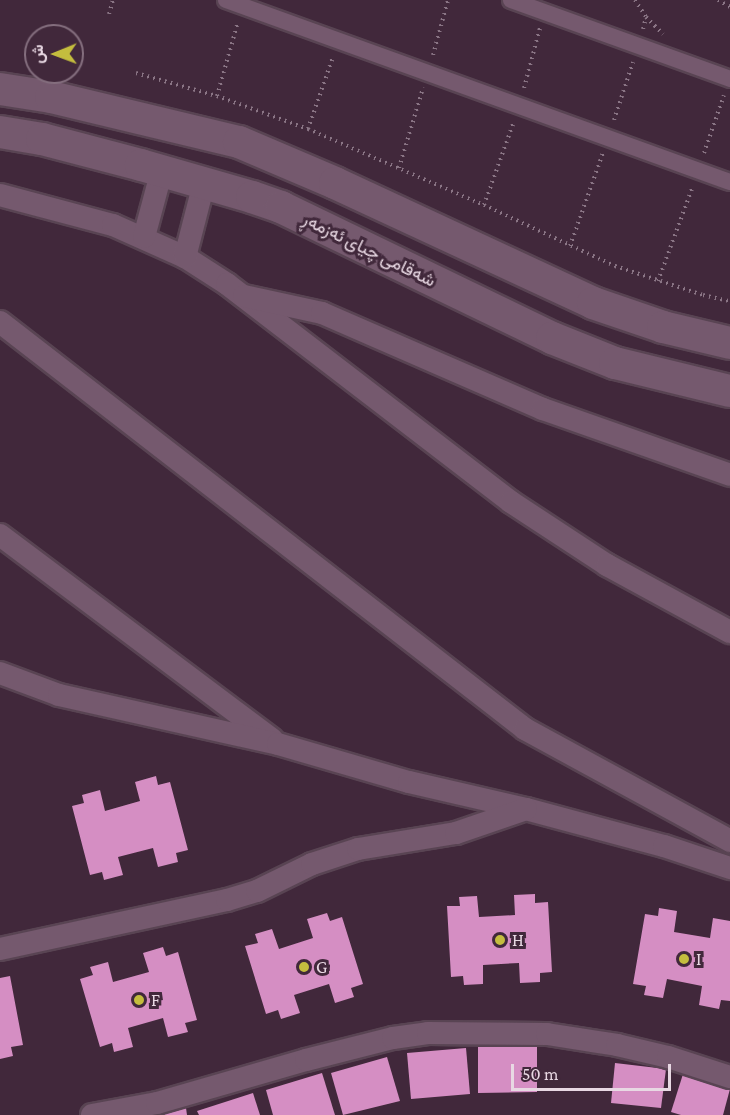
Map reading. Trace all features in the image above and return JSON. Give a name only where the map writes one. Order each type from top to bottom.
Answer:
[{"type":"main road","points":[[0,89],[51,97],[239,141],[336,183],[593,303],[663,327],[730,343]]},
{"type":"main road","name":"شەقامی چیای ئەزمەڕ","points":[[0,132],[42,140],[162,170],[281,207],[562,342],[615,363],[730,391]]},
{"type":"street","points":[[226,0],[730,182]]},
{"type":"street","points":[[512,0],[730,79]]},
{"type":"street","points":[[144,237],[162,170]]},
{"type":"street","points":[[185,257],[204,183]]},
{"type":"street","points":[[0,195],[113,225],[185,257],[243,296],[511,502],[607,565],[730,632]]},
{"type":"street","points":[[243,296],[322,313],[543,409],[730,475]]},
{"type":"street","points":[[0,322],[525,729],[730,841]]},
{"type":"street","points":[[0,535],[278,744]]},
{"type":"street","points":[[0,673],[59,695],[278,744],[410,782],[526,809],[664,846],[730,868]]},
{"type":"street","points":[[0,950],[227,900],[257,891],[312,864],[358,849],[456,833],[526,809]]},
{"type":"street","points":[[92,1115],[157,1103],[306,1060],[393,1038],[428,1033],[547,1034],[617,1045],[730,1077]]},
{"type":"path","points":[[109,14],[113,0]]},
{"type":"path","points":[[718,0],[730,7]]},
{"type":"path","points":[[216,96],[243,7]]},
{"type":"path","points":[[308,129],[339,39]]},
{"type":"path","points":[[136,74],[216,96],[308,129],[484,205],[615,266],[703,296],[730,302]]},
{"type":"building","points":[[156,776],[158,785],[170,782],[188,850],[176,853],[178,862],[158,867],[153,848],[118,857],[123,875],[104,880],[102,872],[90,875],[72,806],[84,803],[82,795],[100,790],[105,811],[140,801],[135,782]]},
{"type":"building","name":"H","points":[[535,894],[535,903],[548,902],[552,972],[540,973],[540,982],[520,983],[519,963],[483,965],[483,984],[464,985],[463,976],[451,977],[447,906],[460,906],[459,897],[477,896],[479,917],[515,915],[514,895]]},
{"type":"building","name":"I","points":[[659,908],[677,911],[674,932],[710,938],[713,918],[730,921],[730,1001],[721,1000],[719,1009],[699,1005],[702,986],[667,979],[663,998],[644,995],[646,986],[633,984],[645,914],[658,916]]},
{"type":"building","name":"G","points":[[327,913],[330,921],[342,917],[363,984],[351,988],[354,997],[335,1003],[329,984],[294,995],[300,1013],[281,1019],[278,1010],[266,1014],[245,946],[258,943],[255,934],[272,929],[279,949],[313,938],[307,919]]},
{"type":"building","name":"F","points":[[163,947],[166,956],[178,952],[197,1020],[185,1023],[188,1032],[168,1037],[163,1018],[128,1028],[133,1047],[114,1052],[112,1043],[100,1047],[80,979],[93,975],[90,967],[108,962],[113,982],[149,972],[143,953]]},
{"type":"building","points":[[10,976],[23,1045],[11,1047],[13,1056],[0,1059],[0,978]]},
{"type":"building","points":[[537,1046],[537,1092],[478,1093],[478,1047]]},
{"type":"building","points":[[466,1048],[470,1094],[411,1099],[407,1053]]},
{"type":"building","points":[[387,1057],[400,1101],[343,1115],[331,1073]]},
{"type":"building","points":[[615,1063],[666,1069],[661,1108],[611,1103]]},
{"type":"building","points":[[322,1073],[335,1115],[273,1115],[266,1090]]},
{"type":"building","points":[[683,1074],[730,1089],[723,1115],[681,1115],[671,1112]]},
{"type":"building","points":[[253,1093],[260,1115],[199,1115],[197,1111]]},
{"type":"building","points":[[186,1108],[187,1115],[155,1115],[155,1114]]},
{"type":"place","name":"H","points":[[500,940]]},
{"type":"place","name":"I","points":[[684,959]]},
{"type":"place","name":"G","points":[[304,967]]},
{"type":"place","name":"F","points":[[139,1000]]}]
